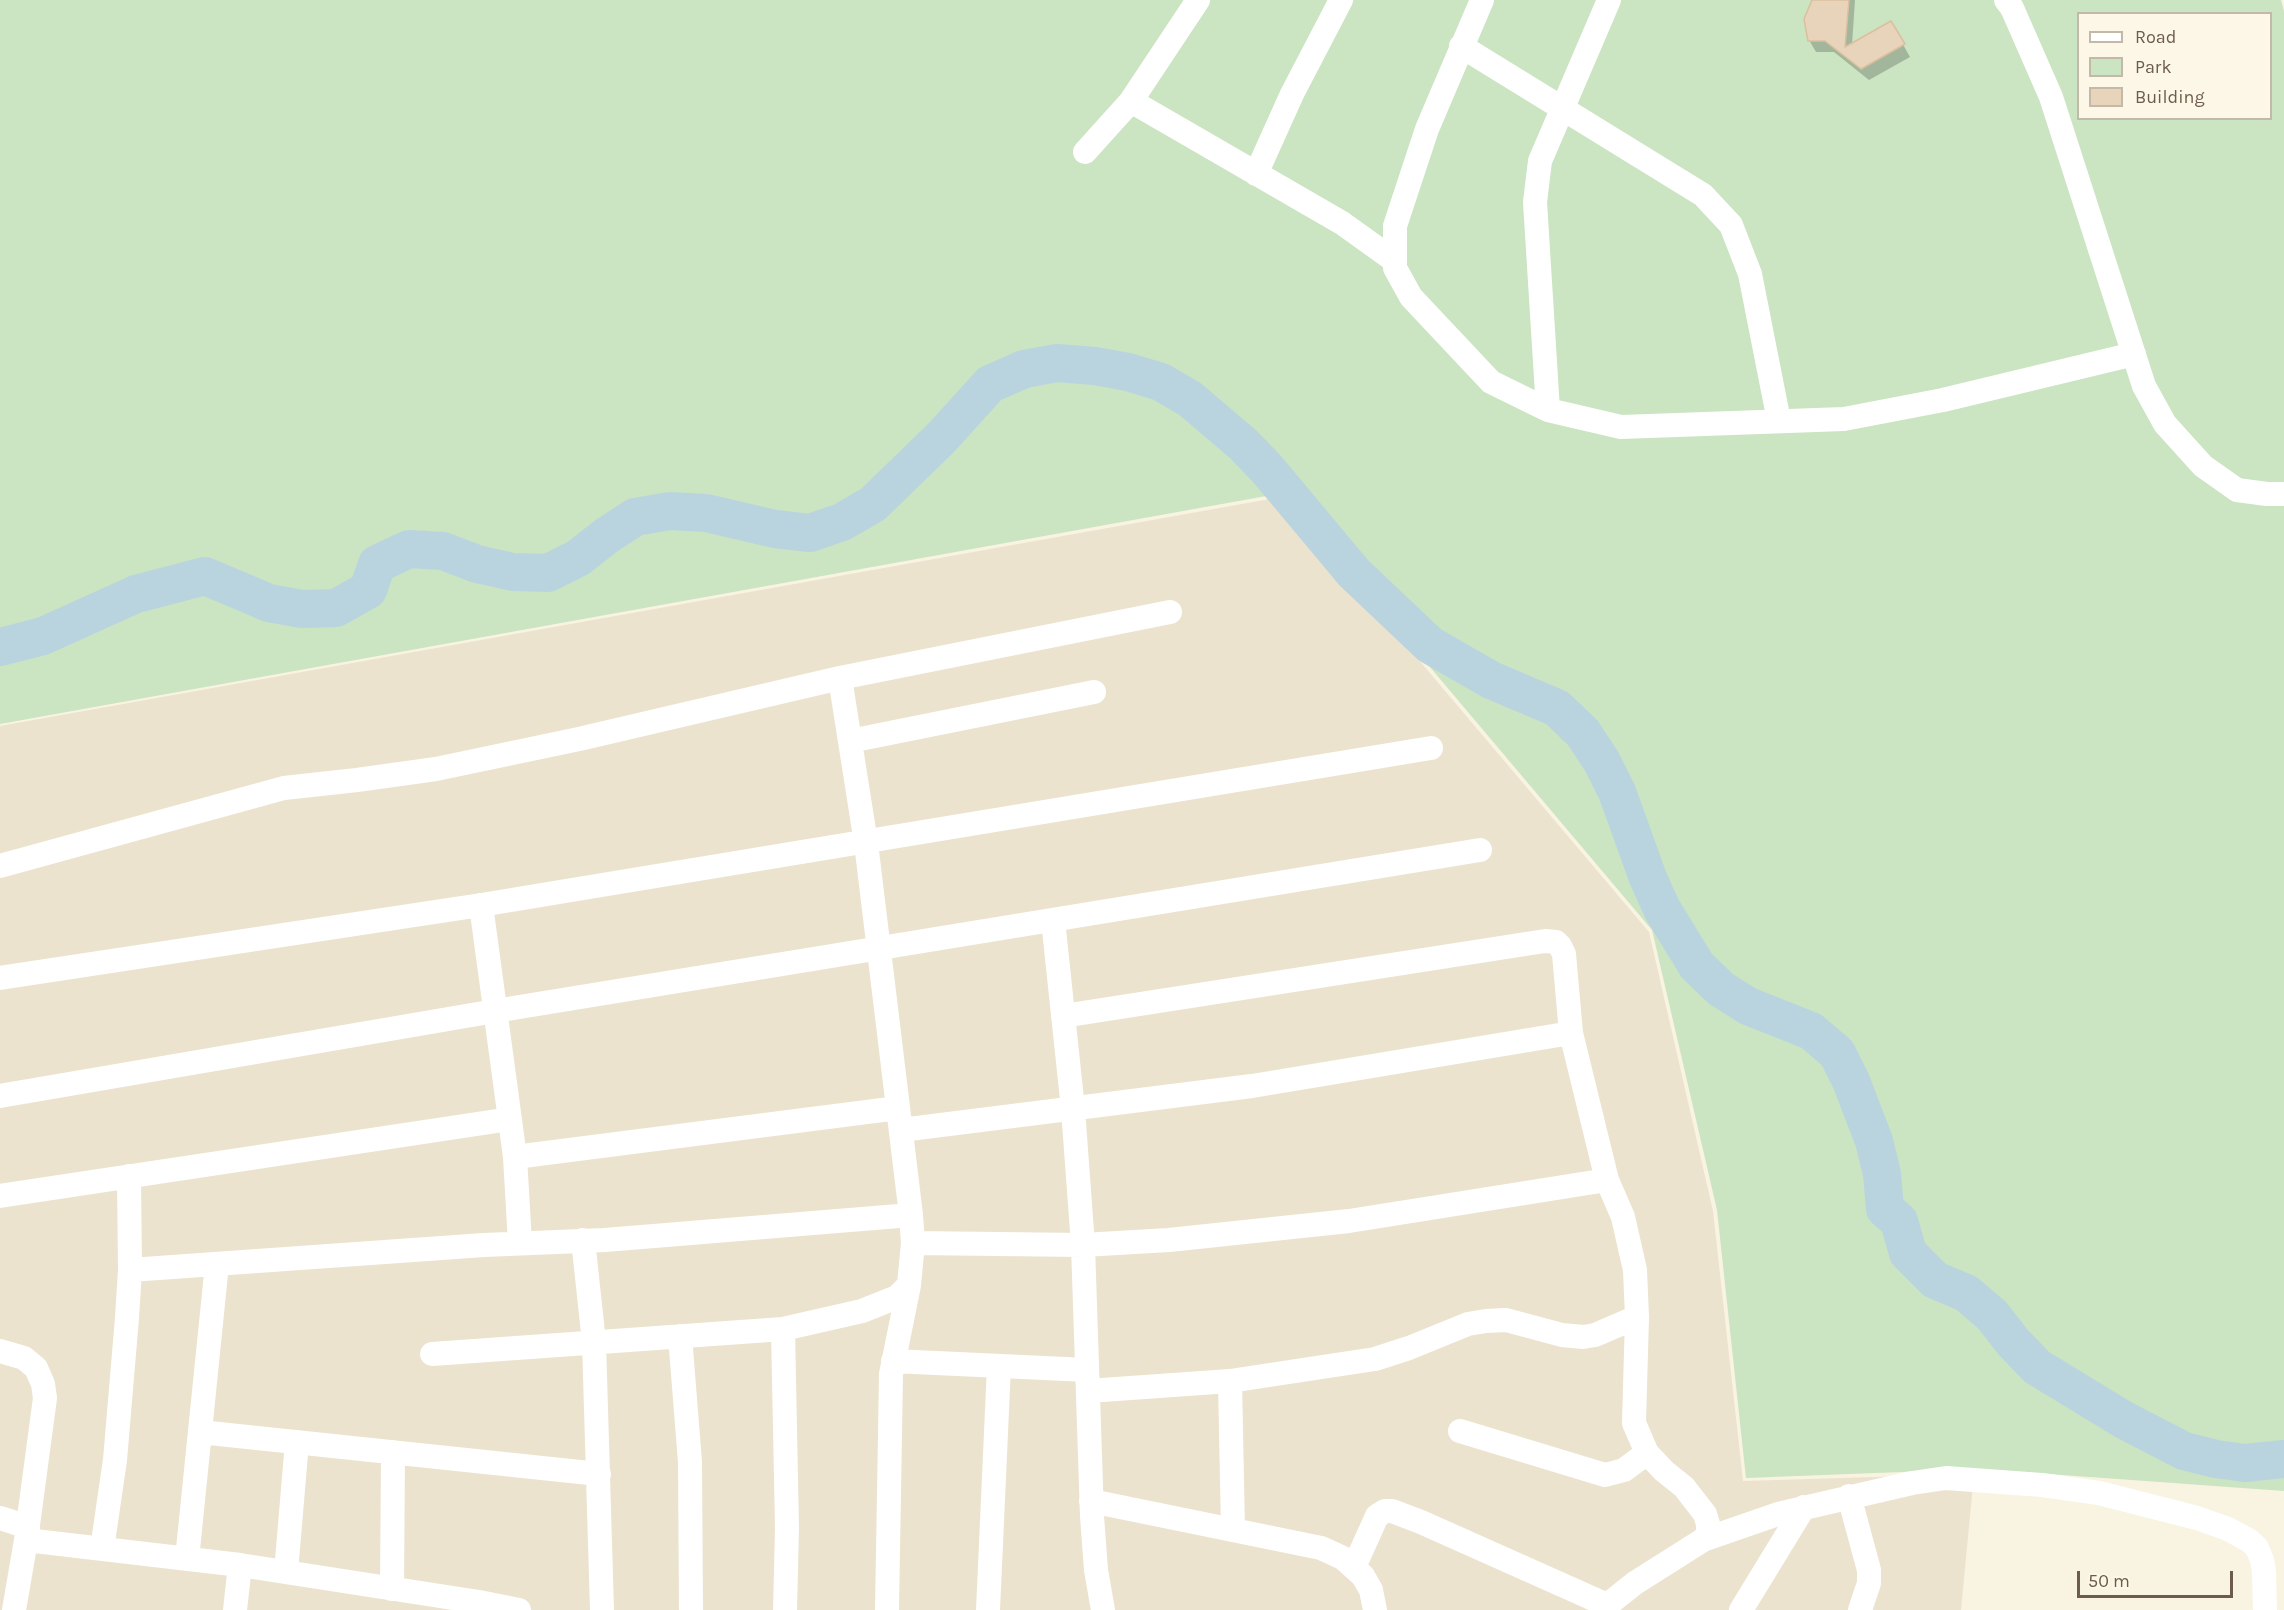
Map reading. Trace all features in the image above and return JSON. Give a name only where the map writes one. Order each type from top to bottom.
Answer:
[{"type":"street","points":[[1084,152],[1131,101],[1198,0]]},
{"type":"street","points":[[1256,174],[1292,94],[1341,0]]},
{"type":"street","points":[[1482,0],[1427,129],[1395,226],[1395,268],[1411,297],[1491,382],[1548,410],[1622,428],[1844,419],[1944,400],[2134,354]]},
{"type":"street","points":[[1548,410],[1535,202],[1540,161],[1609,0]]},
{"type":"street","points":[[2006,0],[2012,8],[2051,97],[2144,386],[2165,424],[2203,466],[2237,490],[2284,494]]},
{"type":"street","points":[[1461,46],[1703,195],[1731,225],[1750,274],[1779,421]]},
{"type":"street","points":[[1131,101],[1342,223],[1395,261]]},
{"type":"street","points":[[0,866],[284,788],[436,769],[579,739],[840,678],[1170,612]]},
{"type":"street","points":[[840,678],[866,843],[913,1243],[909,1285],[893,1361],[890,1403],[887,1610]]},
{"type":"street","points":[[850,741],[1094,692]]},
{"type":"street","points":[[0,978],[482,905],[1431,748]]},
{"type":"street","points":[[0,1096],[495,1011],[1480,850]]},
{"type":"street","points":[[482,905],[515,1157],[520,1243]]},
{"type":"street","points":[[1053,920],[1073,1109],[1083,1245],[1091,1501],[1096,1570],[1103,1610]]},
{"type":"street","points":[[1063,1016],[1545,941],[1556,942],[1564,954],[1571,1033],[1607,1180],[1623,1217],[1635,1270],[1637,1317],[1634,1423],[1647,1453],[1684,1487],[1705,1514],[1708,1534],[1703,1540]]},
{"type":"street","points":[[515,1157],[900,1119],[1073,1109],[1252,1086],[1571,1033]]},
{"type":"street","points":[[0,1196],[510,1119]]},
{"type":"street","points":[[102,1549],[115,1460],[130,1270],[129,1176]]},
{"type":"street","points":[[913,1243],[1083,1245],[1169,1240],[1349,1221],[1607,1180]]},
{"type":"street","points":[[130,1270],[520,1243],[736,1231],[911,1215]]},
{"type":"street","points":[[583,1240],[594,1342],[602,1610]]},
{"type":"street","points":[[187,1559],[217,1264]]},
{"type":"street","points":[[432,1354],[783,1329],[862,1311],[897,1297],[909,1285]]},
{"type":"street","points":[[893,1361],[999,1366],[1087,1380],[1230,1381],[1375,1359],[1468,1324],[1486,1321],[1506,1320],[1562,1335],[1583,1337],[1595,1335],[1637,1317]]},
{"type":"street","points":[[783,1329],[787,1528],[785,1610]]},
{"type":"street","points":[[680,1336],[690,1462],[691,1610]]},
{"type":"street","points":[[0,1351],[24,1358],[36,1368],[44,1384],[45,1398],[14,1610]]},
{"type":"street","points":[[988,1610],[999,1366]]},
{"type":"street","points":[[1230,1381],[1233,1530]]},
{"type":"street","points":[[1460,1431],[1605,1475],[1624,1470],[1647,1453]]},
{"type":"street","points":[[200,1432],[599,1474]]},
{"type":"street","points":[[286,1572],[297,1442]]},
{"type":"street","points":[[392,1589],[393,1452]]},
{"type":"street","points":[[1354,1567],[1377,1516],[1385,1511],[1392,1511],[1421,1521],[1604,1607],[1635,1583],[1703,1540],[1752,1521],[1849,1496],[1946,1478],[1998,1481],[2098,1493],[2198,1518],[2228,1529],[2257,1548],[2264,1572],[2265,1610]]},
{"type":"street","points":[[1849,1496],[1869,1570],[1869,1583],[1860,1610]]},
{"type":"street","points":[[1091,1501],[1321,1548],[1343,1558],[1363,1575],[1371,1590],[1376,1610]]},
{"type":"street","points":[[1741,1610],[1804,1507]]},
{"type":"street","points":[[0,1518],[27,1533],[102,1549],[240,1565],[519,1610]]},
{"type":"street","points":[[235,1610],[240,1565]]},
{"type":"shaded area","points":[[1281,497],[1649,932],[1713,1211],[1743,1481],[1974,1474],[1961,1610],[0,1610],[0,726]]},
{"type":"green space","points":[[0,0],[2281,0],[2284,11],[2284,1491],[1979,1469],[1746,1478],[1717,1210],[1652,930],[1283,493],[0,724]]},
{"type":"building","points":[[1812,0],[1849,0],[1845,47],[1891,21],[1905,44],[1861,69],[1825,41],[1808,41],[1804,19]]},
{"type":"waterway","points":[[0,647],[43,636],[136,594],[205,576],[269,603],[302,609],[336,608],[368,590],[377,564],[409,549],[443,551],[477,564],[513,572],[548,573],[578,558],[635,517],[670,511],[706,513],[775,529],[810,533],[842,522],[873,504],[941,438],[990,384],[1024,369],[1057,363],[1095,366],[1128,372],[1161,382],[1190,399],[1244,445],[1267,469],[1354,573],[1430,645],[1491,680],[1557,708],[1583,733],[1602,762],[1617,792],[1648,878],[1662,909],[1697,966],[1721,989],[1748,1006],[1811,1031],[1837,1053],[1851,1081],[1874,1141],[1882,1174],[1885,1209],[1899,1221],[1908,1253],[1935,1280],[1966,1293],[1992,1315],[2037,1367],[2124,1420],[2184,1451],[2245,1463],[2284,1459]]}]
